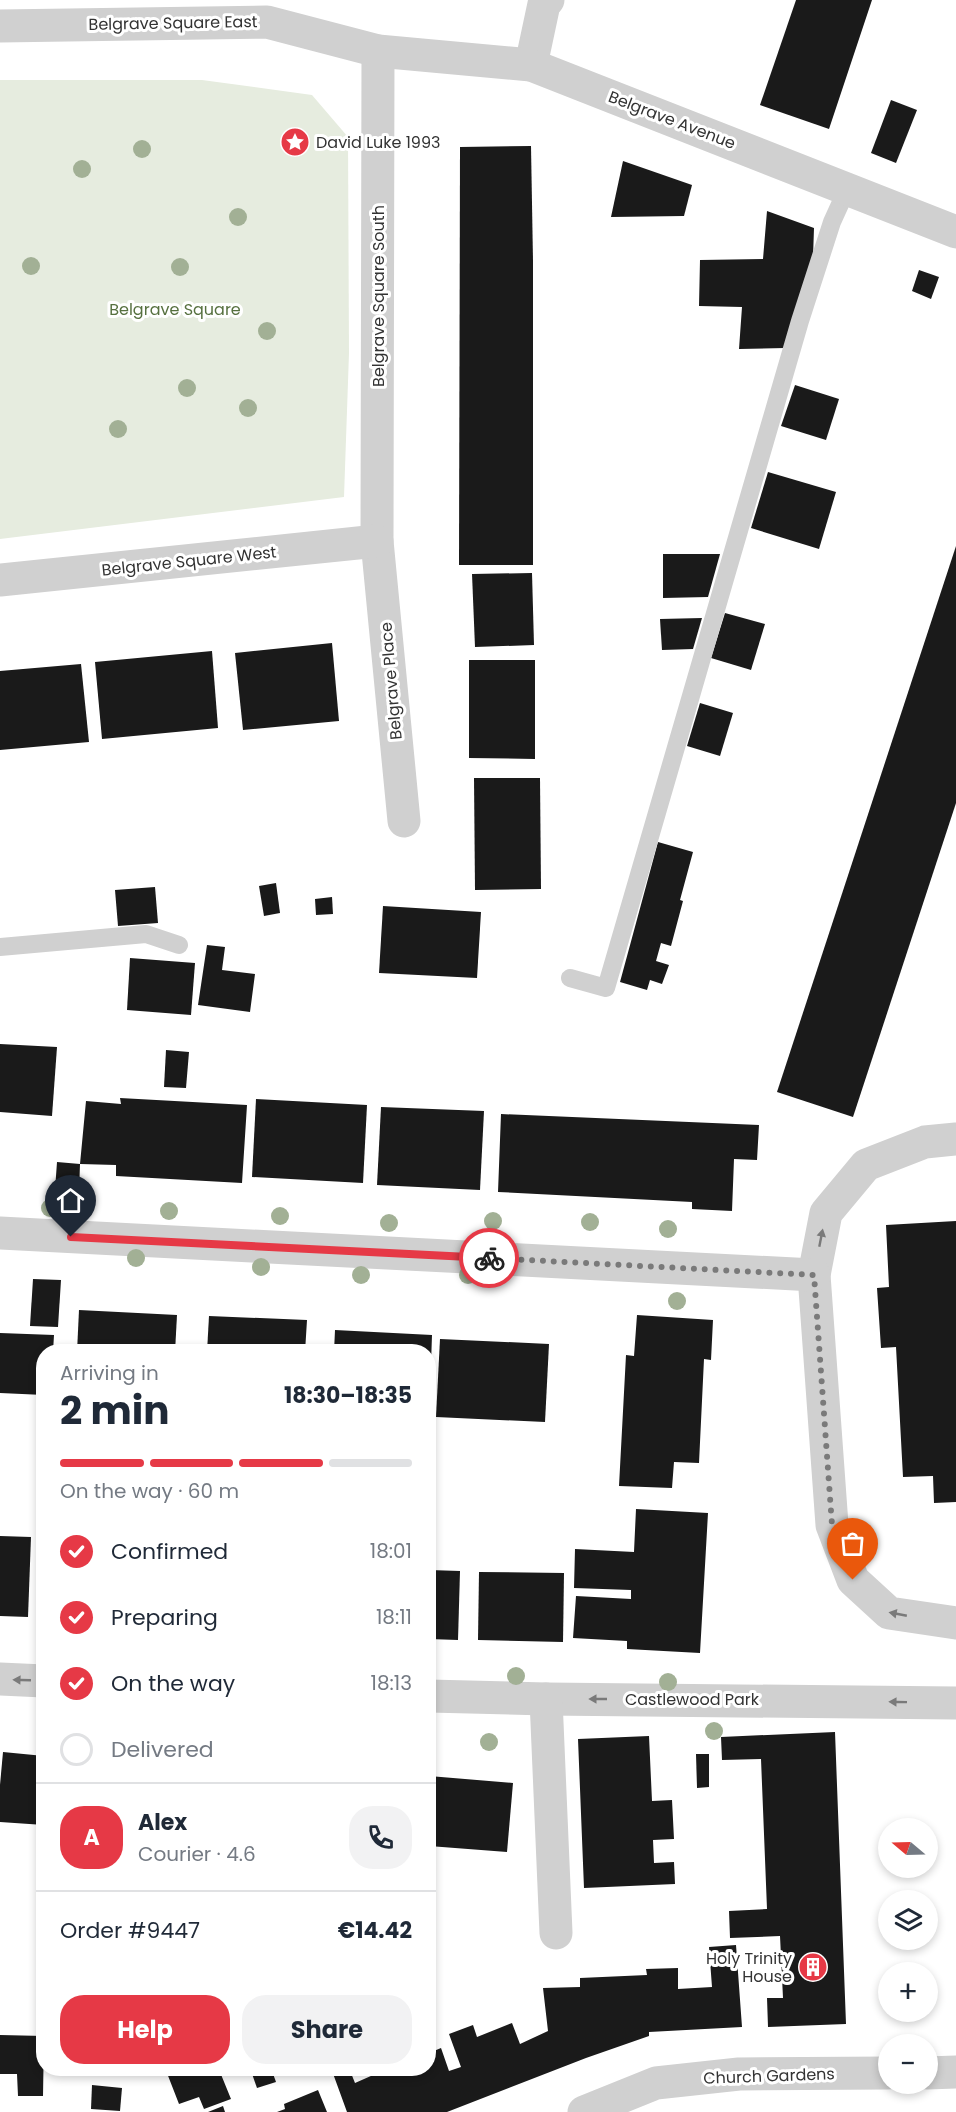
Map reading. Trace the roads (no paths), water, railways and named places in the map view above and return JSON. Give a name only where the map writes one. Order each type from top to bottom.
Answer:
[{"type":"street","points":[[531,65],[544,4],[548,0]]},
{"type":"street","name":"Belgrave Square East","points":[[0,26],[267,22],[378,51]]},
{"type":"street","name":"Belgrave Avenue","points":[[378,51],[531,65],[956,232]]},
{"type":"street","name":"Belgrave Square South","points":[[377,541],[378,51]]},
{"type":"street","name":"Belgrave Square West","points":[[0,580],[377,541]]},
{"type":"street","name":"Belgrave Place","points":[[377,541],[404,821]]},
{"type":"street","points":[[956,1139],[925,1142],[866,1165],[826,1213],[814,1275],[832,1525],[853,1580],[889,1613],[956,1623]]},
{"type":"street","points":[[0,1233],[814,1275]]},
{"type":"street","points":[[0,1679],[36,1681]]},
{"type":"street","name":"Castlewood Park","points":[[436,1696],[956,1703]]},
{"type":"street","points":[[546,1699],[556,1933]]},
{"type":"street","points":[[938,2073],[956,2072]]},
{"type":"street","name":"Church Gardens","points":[[584,2112],[656,2083],[739,2074],[878,2073]]},
{"type":"lane","points":[[570,978],[606,988],[800,321],[832,222],[847,189]]},
{"type":"lane","points":[[0,947],[146,934],[179,945]]},
{"type":"place","name":"David Luke 1993","points":[[295,142]]},
{"type":"place","name":"Holy Trinity House","points":[[813,1967]]},
{"type":"park label","name":"Belgrave Square","points":[[175,309]]}]
